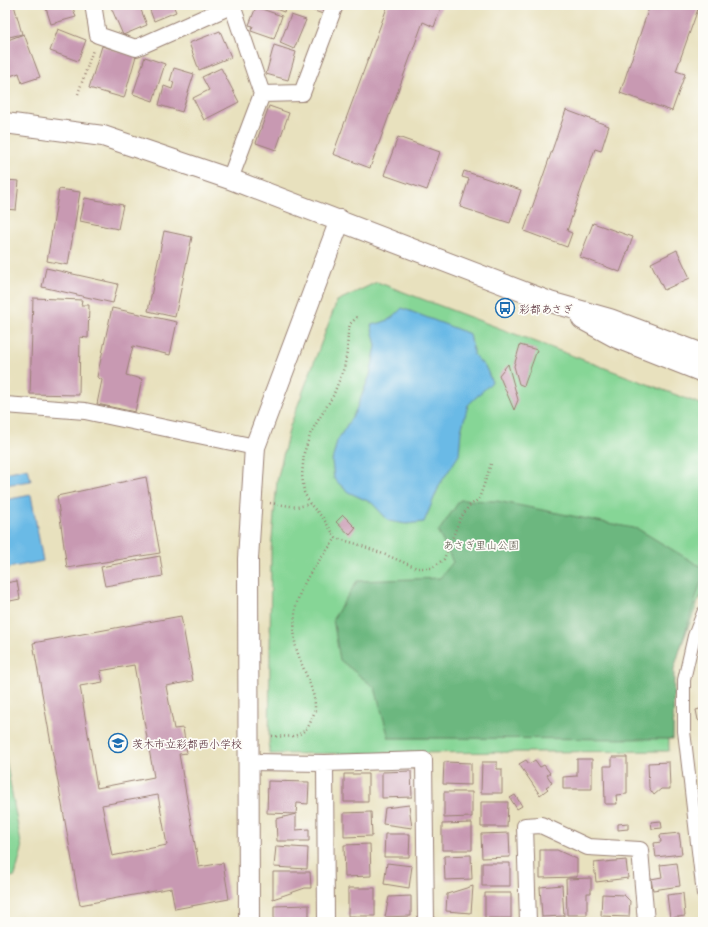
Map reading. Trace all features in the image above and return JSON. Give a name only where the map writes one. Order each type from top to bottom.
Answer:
[{"type":"street","points":[[94,5],[98,35],[136,48],[233,5],[262,94],[230,179]]},
{"type":"street","points":[[262,94],[302,93],[335,5]]},
{"type":"street","points":[[5,123],[103,136],[230,179],[550,302],[610,319],[703,354]]},
{"type":"street","points":[[249,922],[248,559],[255,447],[340,220]]},
{"type":"street","points":[[550,302],[617,338],[703,372]]},
{"type":"street","points":[[5,405],[85,411],[255,447]]},
{"type":"street","points":[[703,613],[694,636],[684,680],[684,731],[703,894]]},
{"type":"street","points":[[249,762],[325,763],[424,760],[426,922]]},
{"type":"street","points":[[325,763],[326,922]]},
{"type":"street","points":[[528,922],[524,826],[541,825],[588,848],[640,850],[646,922]]},
{"type":"path","points":[[78,94],[98,35]]},
{"type":"path","points":[[358,316],[350,324],[344,368],[333,396],[311,432],[304,453],[302,474],[304,492],[310,504],[323,518],[336,538],[357,544],[417,568],[432,568],[444,559],[460,519],[469,506],[479,499],[491,464]]},
{"type":"path","points":[[270,503],[297,507],[310,504]]},
{"type":"path","points":[[272,736],[291,737],[302,733],[309,724],[315,710],[313,694],[296,643],[296,606],[302,589],[312,571],[336,538]]},
{"type":"green space","name":"あさぎ里山公園","points":[[377,282],[703,405],[703,589],[668,680],[669,751],[269,754],[271,550],[277,481],[290,426],[337,301]]},
{"type":"green space","points":[[460,500],[497,501],[638,529],[703,568],[703,575],[674,669],[673,739],[389,738],[375,688],[340,660],[333,619],[357,581],[440,578],[453,562],[438,532]]},
{"type":"green space","points":[[5,754],[22,849],[15,876],[7,878],[8,901],[5,900]]},
{"type":"water","points":[[402,308],[470,334],[474,355],[486,368],[492,382],[468,405],[461,431],[459,455],[440,484],[424,522],[406,524],[389,521],[372,503],[348,492],[334,479],[332,461],[337,441],[355,412],[370,375],[376,346],[371,325],[388,320]]},
{"type":"water","points":[[28,468],[31,481],[5,485],[5,473]]},
{"type":"water","points":[[31,495],[43,561],[8,568],[5,551],[5,500]]},
{"type":"building","points":[[5,5],[14,5],[22,34],[5,38]]},
{"type":"building","points":[[45,5],[72,5],[76,17],[51,24]]},
{"type":"building","points":[[110,5],[139,5],[147,25],[123,35]]},
{"type":"building","points":[[148,5],[173,5],[176,12],[154,21]]},
{"type":"building","points":[[264,5],[286,5],[284,12]]},
{"type":"building","points":[[297,5],[326,5],[323,14]]},
{"type":"building","points":[[388,5],[442,5],[434,27],[423,22],[370,168],[333,154]]},
{"type":"building","points":[[650,5],[703,5],[703,10],[698,9],[676,71],[685,74],[672,111],[620,93]]},
{"type":"building","points":[[256,7],[282,16],[274,39],[251,31],[253,26],[249,25]]},
{"type":"building","points":[[291,15],[306,20],[294,49],[280,43]]},
{"type":"building","points":[[58,29],[86,40],[78,61],[50,51]]},
{"type":"building","points":[[220,31],[231,57],[199,70],[189,43]]},
{"type":"building","points":[[24,34],[40,77],[22,83],[19,73],[10,76],[5,63],[5,41]]},
{"type":"building","points":[[274,45],[296,52],[288,80],[266,74]]},
{"type":"building","points":[[102,46],[136,56],[124,98],[89,88]]},
{"type":"building","points":[[145,57],[165,64],[153,101],[133,94]]},
{"type":"building","points":[[174,68],[194,74],[182,112],[159,105],[164,86],[172,89],[174,82],[170,81]]},
{"type":"building","points":[[221,68],[239,102],[204,120],[193,98],[209,90],[202,77]]},
{"type":"building","points":[[269,106],[289,113],[276,150],[256,143]]},
{"type":"building","points":[[566,110],[609,126],[601,151],[595,149],[567,231],[572,233],[567,247],[524,231]]},
{"type":"building","points":[[398,137],[440,152],[427,190],[384,175]]},
{"type":"building","points":[[464,171],[521,190],[510,223],[460,207],[469,179],[462,177]]},
{"type":"building","points":[[5,180],[19,181],[16,210],[5,209]]},
{"type":"building","points":[[59,189],[80,192],[68,265],[47,261]]},
{"type":"building","points":[[85,198],[123,205],[118,229],[80,221]]},
{"type":"building","points":[[593,223],[633,237],[620,272],[580,257]]},
{"type":"building","points":[[164,231],[192,237],[175,317],[148,311]]},
{"type":"building","points":[[677,250],[690,278],[664,290],[651,263]]},
{"type":"building","points":[[46,268],[118,284],[113,303],[42,287]]},
{"type":"building","points":[[33,298],[82,300],[81,305],[89,305],[88,338],[80,337],[79,395],[30,394]]},
{"type":"building","points":[[112,308],[177,322],[170,355],[133,346],[126,375],[142,379],[135,412],[97,404],[102,380],[97,377]]},
{"type":"building","points":[[520,345],[537,350],[524,386],[519,384],[514,366]]},
{"type":"building","points":[[508,364],[518,400],[514,410],[499,375]]},
{"type":"building","points":[[146,477],[160,553],[67,568],[57,496]]},
{"type":"building","points":[[343,515],[356,528],[350,535],[336,522]]},
{"type":"building","points":[[160,556],[163,576],[105,586],[101,567]]},
{"type":"building","points":[[17,581],[20,599],[5,602],[5,583]]},
{"type":"building","points":[[181,616],[193,681],[166,686],[174,729],[183,728],[187,753],[179,754],[199,867],[223,863],[229,899],[175,909],[171,888],[80,905],[33,643]],"holes":[[[134,665],[154,777],[97,788],[80,686],[103,682],[100,671]],[[158,795],[167,845],[112,856],[102,805]]]},
{"type":"building","points":[[703,708],[703,724],[698,720],[696,710]]},
{"type":"building","points":[[612,757],[627,757],[627,794],[616,795],[617,804],[605,804],[604,766],[612,766]]},
{"type":"building","points":[[577,759],[592,759],[592,789],[563,789],[563,777],[577,776]]},
{"type":"building","points":[[526,760],[529,764],[535,760],[540,767],[544,765],[550,773],[547,775],[552,783],[546,787],[548,789],[540,795],[519,764]]},
{"type":"building","points":[[444,762],[471,763],[471,785],[443,784]]},
{"type":"building","points":[[482,762],[497,762],[497,769],[502,769],[502,793],[481,793]]},
{"type":"building","points":[[669,762],[670,789],[661,789],[654,795],[649,788],[648,763]]},
{"type":"building","points":[[411,771],[412,797],[382,798],[382,772]]},
{"type":"building","points":[[344,774],[368,774],[368,802],[344,802]]},
{"type":"building","points":[[268,781],[309,782],[308,804],[297,803],[296,814],[267,813]]},
{"type":"building","points":[[444,792],[472,792],[472,817],[444,818]]},
{"type":"building","points":[[515,795],[522,806],[517,809],[510,798]]},
{"type":"building","points":[[481,802],[508,802],[507,827],[481,827]]},
{"type":"building","points":[[409,805],[412,828],[383,824],[385,808]]},
{"type":"building","points":[[371,812],[372,836],[344,837],[344,813]]},
{"type":"building","points":[[296,814],[296,830],[309,829],[309,841],[277,841],[276,819]]},
{"type":"building","points":[[661,821],[662,828],[652,829],[651,822]]},
{"type":"building","points":[[472,823],[472,850],[442,850],[442,824]]},
{"type":"building","points":[[628,823],[628,829],[618,830],[618,824]]},
{"type":"building","points":[[509,833],[510,857],[482,858],[481,834]]},
{"type":"building","points":[[679,833],[682,854],[656,857],[654,843],[661,842],[660,835]]},
{"type":"building","points":[[385,834],[410,834],[409,857],[384,857]]},
{"type":"building","points":[[370,844],[371,876],[345,877],[344,845]]},
{"type":"building","points":[[276,846],[308,848],[307,869],[274,867]]},
{"type":"building","points":[[540,850],[557,850],[577,859],[577,877],[540,878]]},
{"type":"building","points":[[471,855],[472,879],[445,880],[444,856]]},
{"type":"building","points":[[626,860],[628,878],[596,882],[594,863]]},
{"type":"building","points":[[387,863],[412,866],[409,888],[384,884]]},
{"type":"building","points":[[482,863],[510,863],[510,886],[482,886]]},
{"type":"building","points":[[677,863],[680,886],[653,890],[651,879],[662,877],[660,865]]},
{"type":"building","points":[[273,872],[310,872],[311,888],[305,888],[273,899]]},
{"type":"building","points":[[591,878],[591,893],[587,893],[587,915],[567,915],[566,879]]},
{"type":"building","points":[[562,885],[564,916],[542,917],[540,887]]},
{"type":"building","points":[[473,886],[471,913],[446,911],[447,894]]},
{"type":"building","points":[[348,888],[375,888],[375,916],[348,916]]},
{"type":"building","points":[[485,893],[511,893],[511,918],[485,918]]},
{"type":"building","points":[[683,893],[685,916],[670,918],[667,895]]},
{"type":"building","points":[[602,894],[624,895],[630,901],[629,917],[601,916]]},
{"type":"building","points":[[411,896],[411,916],[385,917],[389,897]]},
{"type":"building","points":[[309,905],[309,922],[274,922],[274,906]]},
{"type":"place","name":"彩都あさぎ","points":[[505,308]]},
{"type":"place","name":"茨木市立彩都西小学校","points":[[118,743]]}]
